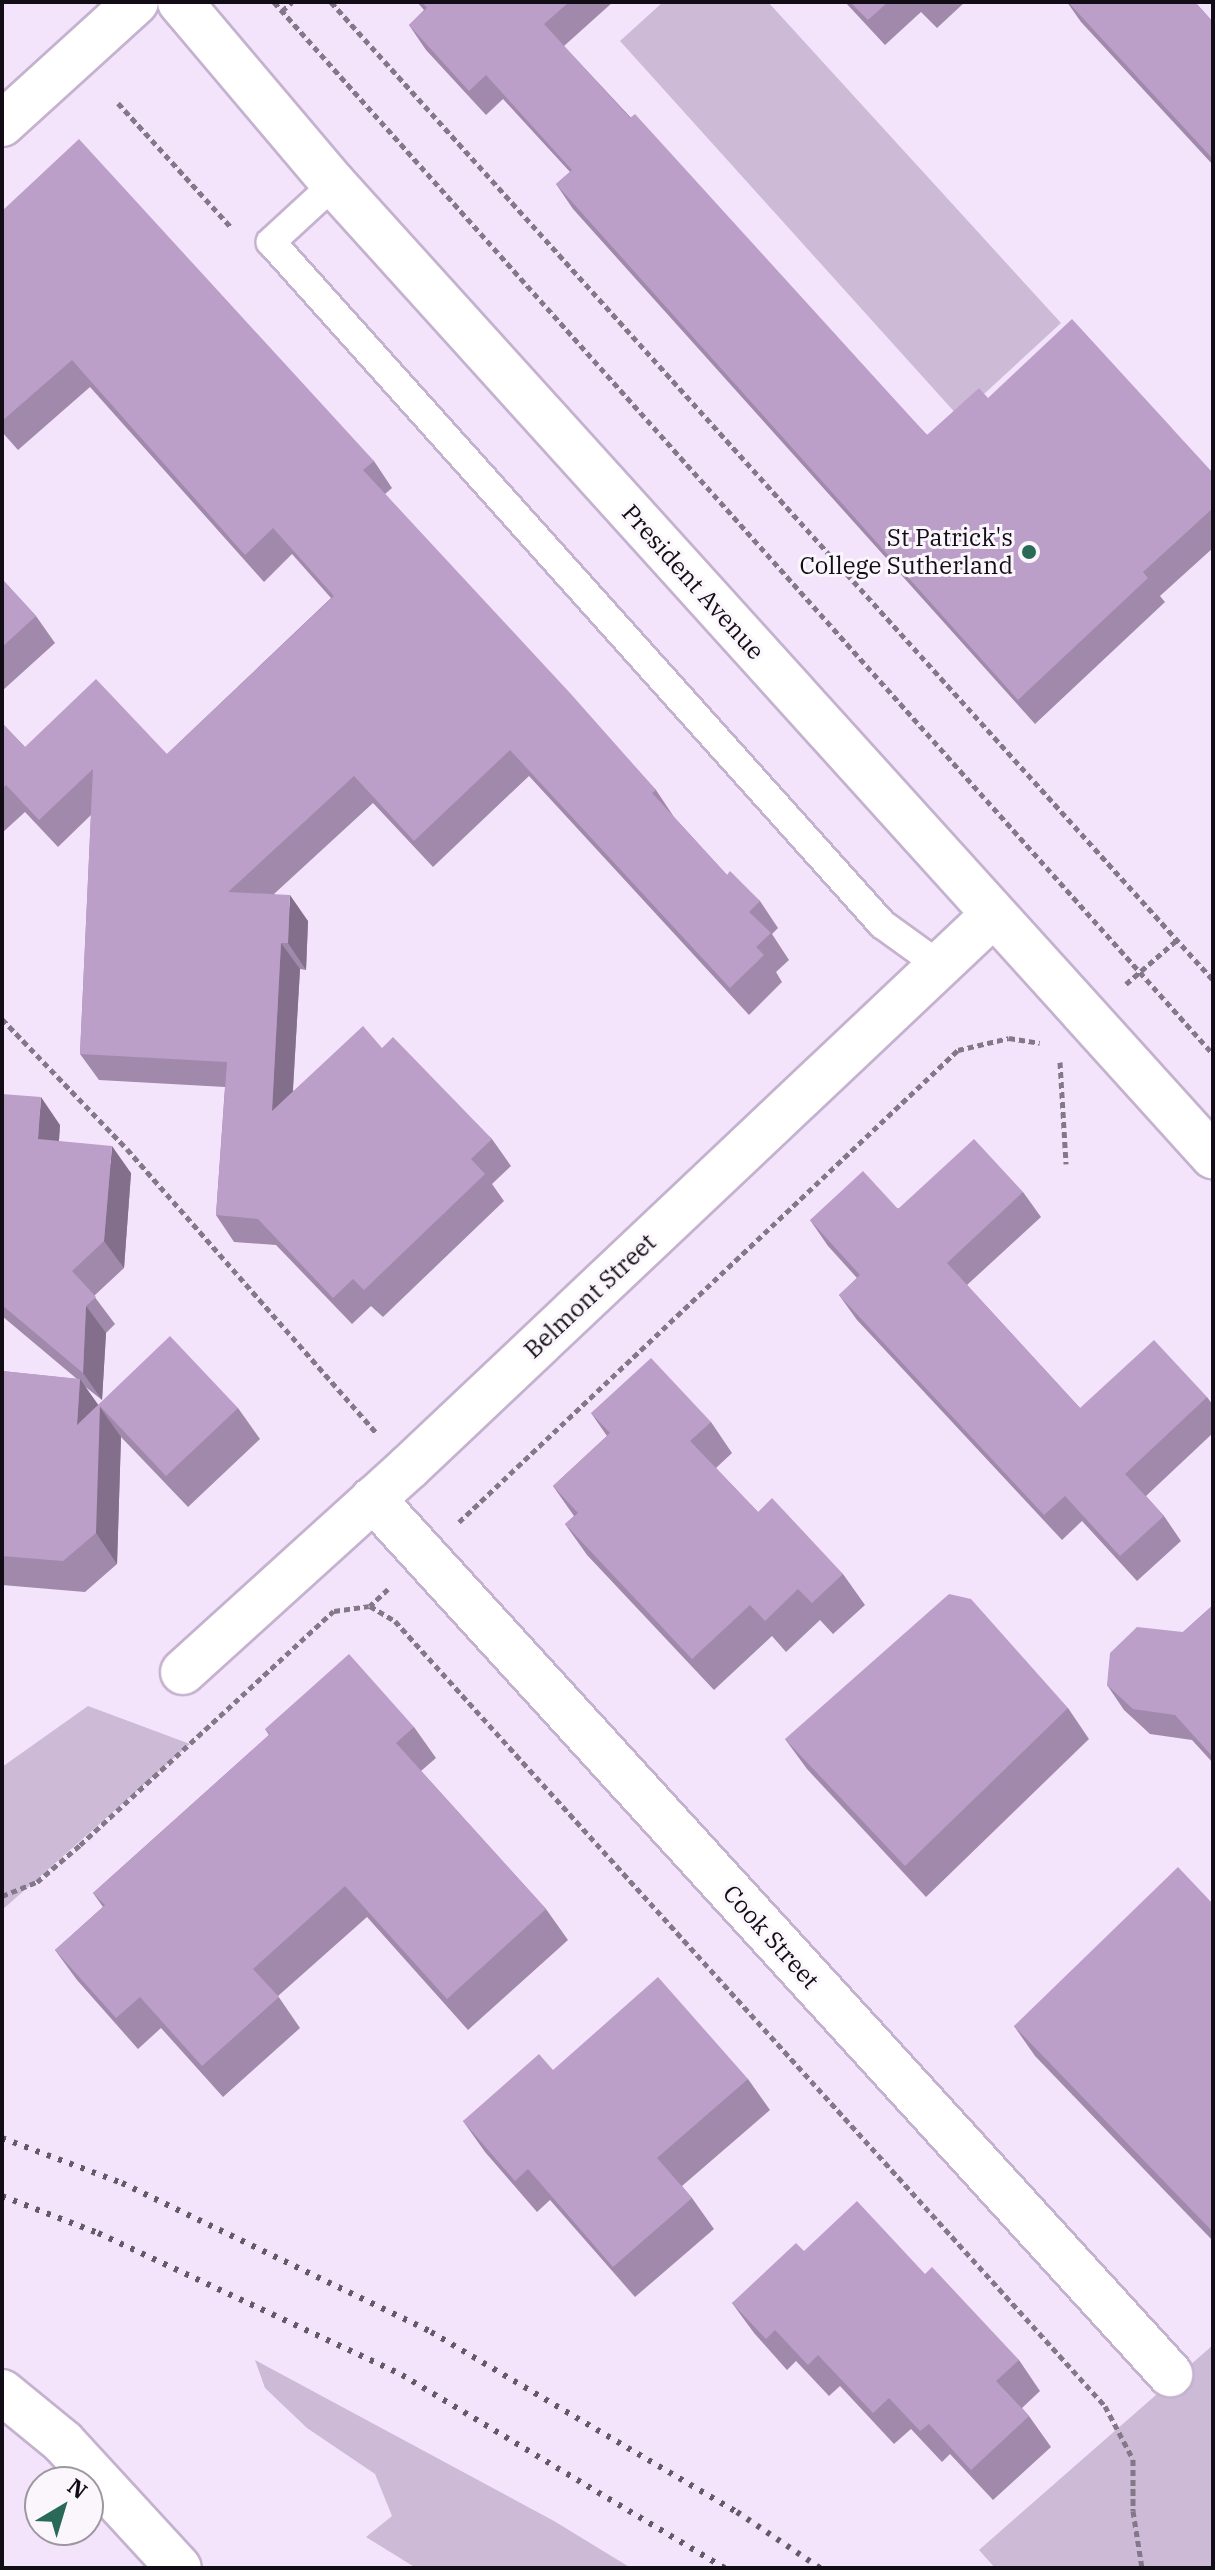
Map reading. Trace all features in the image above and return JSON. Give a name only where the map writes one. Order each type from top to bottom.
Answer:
[{"type":"street","points":[[2,124],[136,2]]},
{"type":"street","name":"President Avenue","points":[[180,2],[334,184],[993,915],[1073,1032],[1213,1156]]},
{"type":"street","name":"Belmont Street","points":[[183,1672],[408,1468],[993,915]]},
{"type":"street","name":"Cook Street","points":[[373,1499],[1170,2374]]},
{"type":"street","points":[[2,2392],[63,2442],[179,2568]]},
{"type":"lane","points":[[334,184],[271,242],[882,924],[940,966]]},
{"type":"path","points":[[274,2],[1213,1054]]},
{"type":"path","points":[[282,11],[292,2]]},
{"type":"path","points":[[331,2],[1213,980]]},
{"type":"path","points":[[2,1896],[37,1882],[334,1611],[370,1606],[958,1050],[1009,1038],[1073,1032],[1177,940]]},
{"type":"path","points":[[2,1019],[127,1149],[408,1468]]},
{"type":"path","points":[[1066,1164],[1073,1032]]},
{"type":"path","points":[[370,1606],[395,1621],[1105,2406],[1133,2459],[1133,2511],[1142,2568]]},
{"type":"shaded area","points":[[663,2],[768,2],[1061,323],[959,417],[620,41]]},
{"type":"shaded area","points":[[88,1706],[190,1744],[2,1910],[2,1767]]},
{"type":"shaded area","points":[[1213,2345],[1213,2568],[995,2568],[979,2550]]},
{"type":"shaded area","points":[[255,2360],[554,2521],[631,2568],[416,2568],[366,2537],[392,2516],[375,2474],[307,2428],[265,2388]]},
{"type":"building","points":[[422,2],[569,2],[544,24],[630,118],[635,114],[927,435],[979,388],[988,398],[1072,319],[1213,473],[1213,508],[1143,572],[1148,578],[1018,700],[556,184],[572,170],[486,75],[469,91],[409,25],[427,8]]},
{"type":"building","points":[[850,2],[888,2],[868,20]]},
{"type":"building","points":[[1068,2],[1195,2],[1213,22],[1213,159]]},
{"type":"building","points":[[79,139],[374,461],[363,470],[570,693],[656,790],[652,793],[727,875],[730,871],[760,901],[749,912],[771,933],[756,947],[764,955],[730,988],[510,750],[414,841],[354,776],[228,892],[290,895],[288,943],[281,943],[272,1111],[363,1026],[382,1048],[393,1037],[492,1139],[471,1159],[485,1174],[364,1290],[353,1279],[333,1298],[258,1219],[216,1215],[227,1062],[80,1054],[93,769],[39,820],[6,785],[2,789],[2,723],[25,747],[96,679],[167,754],[334,596],[273,528],[245,555],[72,360],[2,421],[2,211]]},
{"type":"building","points":[[2,579],[36,616],[2,647]]},
{"type":"building","points":[[2,1094],[41,1097],[38,1139],[112,1146],[104,1241],[72,1271],[96,1297],[86,1306],[83,1373],[2,1305]]},
{"type":"building","points":[[974,1139],[1023,1192],[947,1263],[1080,1408],[1154,1340],[1207,1397],[1125,1474],[1164,1516],[1120,1556],[1065,1496],[1044,1515],[839,1295],[860,1275],[810,1220],[863,1171],[898,1209]]},
{"type":"building","points":[[170,1336],[238,1408],[166,1476],[100,1406],[96,1533],[63,1561],[2,1556],[2,1371],[80,1379],[77,1425]]},
{"type":"building","points":[[651,1358],[711,1422],[690,1441],[758,1512],[772,1498],[843,1574],[812,1603],[798,1589],[765,1621],[750,1605],[692,1659],[565,1524],[578,1513],[553,1486],[610,1433],[591,1413]]},
{"type":"building","points":[[949,1594],[971,1599],[1068,1708],[905,1866],[785,1739]]},
{"type":"building","points":[[1213,1605],[1213,1757],[1175,1715],[1133,1709],[1107,1685],[1110,1653],[1137,1627],[1183,1632]]},
{"type":"building","points":[[349,1654],[414,1727],[396,1743],[546,1909],[447,1999],[345,1886],[253,1969],[279,1997],[202,2066],[140,1997],[116,2018],[55,1950],[105,1905],[93,1893],[270,1734],[265,1729]]},
{"type":"building","points":[[1178,1867],[1213,1904],[1213,2232],[1014,2026]]},
{"type":"building","points":[[658,1977],[748,2079],[657,2158],[692,2198],[613,2267],[528,2169],[515,2181],[463,2121],[539,2054],[553,2070]]},
{"type":"building","points":[[857,2201],[925,2274],[932,2267],[1019,2360],[996,2381],[1029,2416],[971,2470],[929,2424],[920,2431],[889,2398],[873,2413],[818,2355],[808,2365],[775,2330],[766,2339],[732,2303],[796,2243],[804,2251]]},
{"type":"railway","points":[[2,2138],[122,2183],[431,2332],[737,2512],[820,2568]]},
{"type":"railway","points":[[2,2196],[98,2233],[402,2375],[725,2568]]},
{"type":"place","name":"St Patrick's College Sutherland","points":[[1029,552]]}]
